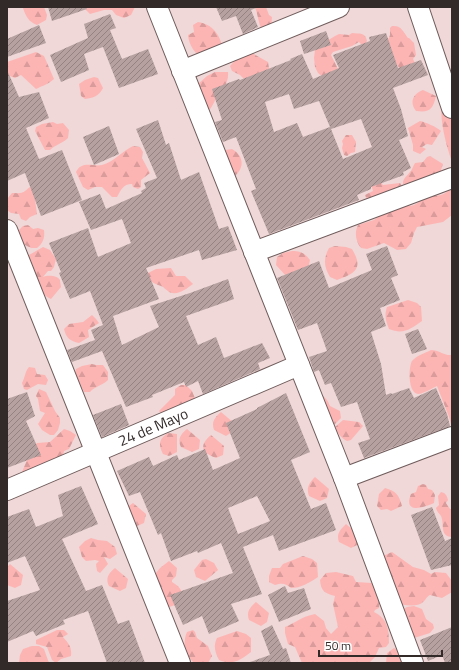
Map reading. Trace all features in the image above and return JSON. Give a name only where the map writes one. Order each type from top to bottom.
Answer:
[{"type":"street","points":[[157,7],[344,478],[413,663]]},
{"type":"street","points":[[182,71],[339,7]]},
{"type":"street","points":[[418,7],[452,108]]},
{"type":"street","points":[[254,252],[452,178]]},
{"type":"street","points":[[7,230],[180,663]]},
{"type":"street","name":"24 de Mayo","points":[[7,490],[299,365]]},
{"type":"street","points":[[344,478],[452,437]]},
{"type":"green space","points":[[44,7],[47,15],[46,20],[37,25],[34,24],[27,17],[23,8]]},
{"type":"green space","points":[[83,7],[135,7],[131,15],[124,18],[116,15],[112,10],[104,10],[90,14]]},
{"type":"green space","points":[[255,7],[266,7],[269,15],[272,17],[271,28],[262,30]]},
{"type":"green space","points":[[198,22],[212,28],[220,40],[223,50],[203,59],[195,52],[191,46],[188,35],[194,32],[193,25]]},
{"type":"green space","points":[[392,26],[398,26],[414,43],[416,55],[413,59],[416,65],[401,70],[397,65],[386,45],[390,35],[390,28]]},
{"type":"green space","points":[[352,33],[362,34],[365,36],[367,41],[364,47],[359,42],[352,46],[333,52],[331,55],[340,73],[324,78],[318,73],[315,67],[315,50],[317,47],[339,34],[349,35]]},
{"type":"green space","points":[[36,52],[44,56],[54,79],[52,81],[36,89],[21,75],[15,78],[7,75],[7,62]]},
{"type":"green space","points":[[252,53],[268,62],[270,74],[244,79],[232,71],[230,66],[240,55]]},
{"type":"green space","points":[[215,72],[228,72],[228,79],[227,83],[208,111],[198,84],[207,76]]},
{"type":"green space","points":[[94,77],[98,78],[103,88],[96,96],[85,99],[81,96],[79,84]]},
{"type":"green space","points":[[452,88],[452,162],[444,134],[441,111],[442,105]]},
{"type":"green space","points":[[423,90],[436,96],[435,100],[432,107],[428,111],[416,111],[413,104],[413,99]]},
{"type":"green space","points":[[420,121],[441,131],[432,145],[427,144],[422,147],[426,149],[420,154],[413,151],[413,145],[408,128]]},
{"type":"green space","points":[[53,122],[57,124],[63,123],[69,130],[68,138],[50,150],[45,150],[35,131],[36,127]]},
{"type":"green space","points":[[346,135],[352,135],[356,142],[355,152],[347,156],[344,155],[342,148],[342,141]]},
{"type":"green space","points":[[133,146],[140,147],[143,152],[142,158],[150,173],[141,180],[141,187],[138,189],[133,187],[132,184],[126,185],[117,197],[112,197],[102,187],[95,187],[88,190],[83,187],[76,172],[78,168],[84,165],[106,164]]},
{"type":"green space","points":[[232,149],[240,156],[242,164],[239,172],[231,179],[219,151]]},
{"type":"green space","points":[[430,156],[443,164],[440,173],[409,185],[403,184],[404,179],[411,171],[415,163],[423,162]]},
{"type":"green space","points":[[380,181],[383,185],[400,183],[402,186],[367,200],[365,195],[373,191],[371,184]]},
{"type":"green space","points":[[33,185],[37,214],[30,217],[26,221],[21,219],[19,214],[11,213],[7,210],[7,199],[12,193],[22,193]]},
{"type":"green space","points":[[452,189],[452,215],[443,222],[417,227],[411,243],[406,249],[397,250],[384,243],[367,249],[359,246],[356,234],[358,225],[374,220],[382,214],[403,205],[411,206],[429,196],[441,195]]},
{"type":"green space","points":[[28,225],[33,229],[38,228],[44,230],[43,240],[37,248],[31,248],[23,244],[18,235],[19,230],[23,226]]},
{"type":"green space","points":[[335,246],[352,249],[357,261],[356,269],[353,272],[337,280],[330,277],[326,270],[325,263],[329,248]]},
{"type":"green space","points":[[43,247],[50,250],[56,259],[54,267],[43,277],[52,276],[59,278],[60,280],[61,287],[51,299],[39,290],[35,282],[36,273],[29,263],[29,255]]},
{"type":"green space","points":[[292,251],[302,253],[310,260],[308,269],[286,276],[276,265],[277,257],[283,253]]},
{"type":"green space","points":[[171,268],[176,276],[185,276],[193,284],[182,291],[172,293],[150,280],[148,273],[156,269]]},
{"type":"green space","points":[[408,300],[417,303],[421,307],[422,321],[410,329],[403,331],[394,331],[389,329],[386,318],[387,307]]},
{"type":"green space","points":[[92,315],[99,323],[88,330],[89,337],[79,343],[69,339],[64,329],[69,324],[83,322]]},
{"type":"green space","points":[[431,350],[446,355],[452,355],[452,428],[437,386],[419,394],[415,393],[411,386],[410,369],[412,361],[418,356]]},
{"type":"green space","points":[[92,364],[103,365],[108,372],[108,380],[90,392],[84,392],[75,373],[76,369]]},
{"type":"green space","points":[[29,367],[35,368],[37,374],[45,375],[48,380],[46,385],[38,384],[27,390],[24,389],[22,383]]},
{"type":"green space","points":[[181,385],[186,385],[192,391],[197,403],[163,416],[159,411],[175,395],[175,389]]},
{"type":"green space","points":[[39,389],[46,392],[60,418],[58,430],[54,435],[50,435],[42,430],[38,424],[45,413],[40,411],[36,396]]},
{"type":"green space","points":[[301,393],[322,396],[328,401],[330,406],[340,411],[341,418],[333,428],[317,418],[308,410],[304,405]]},
{"type":"green space","points":[[221,412],[234,423],[232,432],[226,436],[214,430],[213,427],[214,420]]},
{"type":"green space","points":[[343,420],[359,422],[363,426],[351,440],[347,441],[343,439],[335,427]]},
{"type":"green space","points":[[64,429],[76,435],[69,449],[64,451],[60,460],[51,468],[30,477],[22,472],[32,448],[37,443],[50,442]]},
{"type":"green space","points":[[187,429],[200,440],[199,449],[192,452],[181,447],[179,442],[180,437]]},
{"type":"green space","points":[[168,433],[177,434],[177,452],[169,456],[163,454],[160,447],[161,440]]},
{"type":"green space","points":[[211,435],[224,446],[223,455],[216,458],[207,454],[203,448],[203,445]]},
{"type":"green space","points":[[315,477],[329,489],[327,498],[320,501],[309,496],[308,493],[311,481]]},
{"type":"green space","points":[[423,484],[426,485],[428,489],[432,490],[435,495],[434,503],[420,508],[412,507],[409,500],[411,494],[416,492],[418,486]]},
{"type":"green space","points":[[385,488],[396,494],[400,499],[402,506],[391,511],[387,509],[381,510],[377,506],[379,494]]},
{"type":"green space","points":[[441,492],[446,495],[448,500],[446,503],[450,509],[452,509],[452,537],[445,535],[441,516],[436,508],[439,505],[438,496]]},
{"type":"green space","points":[[133,503],[146,514],[144,523],[137,526],[131,524],[126,508]]},
{"type":"green space","points":[[346,524],[359,535],[357,545],[351,548],[339,542],[338,539],[339,532]]},
{"type":"green space","points":[[91,538],[107,541],[115,547],[117,554],[110,559],[104,557],[108,564],[100,573],[97,571],[96,564],[99,561],[86,561],[82,557],[79,547]]},
{"type":"green space","points":[[392,552],[413,567],[431,574],[435,572],[446,573],[452,581],[452,592],[442,598],[430,595],[423,602],[417,605],[396,603],[383,556]]},
{"type":"green space","points":[[303,556],[312,559],[317,563],[318,577],[305,585],[295,588],[291,588],[283,584],[275,585],[269,582],[269,576],[272,568],[280,568],[283,564]]},
{"type":"green space","points":[[206,559],[214,563],[218,570],[205,581],[196,577],[194,570],[202,560]]},
{"type":"green space","points":[[169,561],[177,568],[176,576],[172,582],[181,590],[184,602],[169,607],[162,605],[152,578],[160,568]]},
{"type":"green space","points":[[10,564],[23,575],[21,585],[15,588],[7,585],[7,567]]},
{"type":"green space","points":[[115,568],[128,579],[126,588],[120,591],[109,586],[107,581],[108,576]]},
{"type":"green space","points":[[336,572],[353,576],[356,582],[372,583],[374,585],[377,591],[379,608],[374,612],[382,617],[386,624],[389,643],[386,647],[379,648],[375,657],[369,663],[302,663],[295,647],[288,644],[285,627],[315,614],[324,621],[326,628],[331,634],[338,627],[333,604],[335,596],[324,591],[321,587],[320,580],[326,573]]},
{"type":"green space","points":[[256,602],[269,613],[267,622],[261,626],[249,620],[248,617],[249,610]]},
{"type":"green space","points":[[414,606],[422,609],[426,619],[433,624],[434,628],[430,633],[411,639],[400,611],[407,607]]},
{"type":"green space","points":[[57,630],[64,630],[68,634],[63,637],[70,646],[71,656],[61,659],[56,663],[52,660],[47,647],[36,644],[36,640]]},
{"type":"green space","points":[[193,630],[197,638],[208,646],[212,656],[208,663],[194,663],[184,652],[186,634],[187,632]]},
{"type":"green space","points":[[237,631],[246,634],[251,638],[251,652],[232,662],[224,662],[219,660],[215,649],[217,638]]},
{"type":"green space","points":[[32,646],[39,646],[44,649],[49,663],[19,663],[20,655],[23,649]]},
{"type":"green space","points":[[394,648],[398,650],[406,663],[386,663],[387,653]]},
{"type":"building","points":[[48,7],[86,7],[87,9],[52,21]]},
{"type":"building","points":[[216,7],[256,7],[251,10],[258,27],[243,34],[236,16],[222,21]]},
{"type":"building","points":[[110,14],[116,28],[110,30],[122,59],[148,49],[158,74],[119,88],[103,47],[84,54],[89,70],[61,82],[50,55],[88,38],[84,24]]},
{"type":"building","points":[[39,25],[46,43],[7,57],[7,39]]},
{"type":"building","points":[[326,31],[331,45],[304,54],[300,41]]},
{"type":"building","points":[[386,33],[398,68],[421,60],[428,75],[393,88],[401,109],[408,136],[399,140],[411,168],[403,172],[404,175],[371,187],[371,189],[357,195],[359,200],[269,234],[251,191],[256,189],[236,137],[223,142],[215,122],[222,120],[212,89],[239,79],[240,80],[291,60],[290,59],[302,54],[313,79],[339,68],[333,55],[370,41],[369,37]],"holes":[[[289,94],[294,109],[319,101],[330,127],[303,137],[297,123],[274,132],[265,102]],[[361,119],[372,147],[343,159],[331,129]]]},
{"type":"building","points":[[7,70],[19,97],[39,92],[49,118],[26,128],[39,159],[62,150],[82,200],[41,216],[25,173],[7,181]]},
{"type":"building","points":[[158,120],[166,145],[169,143],[181,180],[199,172],[219,229],[228,226],[237,250],[202,260],[199,250],[146,268],[159,299],[113,316],[122,345],[159,327],[150,306],[228,279],[234,299],[186,316],[198,345],[216,337],[224,358],[262,343],[270,358],[258,363],[260,369],[203,394],[198,381],[186,387],[184,382],[152,395],[153,397],[126,407],[102,351],[72,362],[67,350],[95,340],[91,330],[103,325],[90,291],[70,299],[49,243],[88,228],[98,257],[131,243],[122,219],[91,230],[79,202],[100,194],[106,209],[142,193],[141,191],[146,188],[144,183],[157,178],[136,129]]},
{"type":"building","points":[[109,126],[119,154],[94,165],[83,137]]},
{"type":"building","points":[[387,246],[398,275],[391,278],[400,300],[380,308],[386,326],[371,332],[381,364],[386,395],[409,388],[414,398],[436,388],[447,414],[450,426],[364,458],[358,443],[370,439],[357,402],[341,407],[331,383],[325,385],[319,370],[314,372],[309,357],[327,351],[317,323],[298,330],[277,278],[319,261],[329,288],[372,270],[366,254]]},
{"type":"building","points":[[418,329],[427,349],[412,354],[405,334]]},
{"type":"building","points":[[27,392],[35,416],[26,421],[41,455],[7,468],[7,399]]},
{"type":"building","points":[[286,393],[310,452],[291,460],[311,509],[326,503],[336,530],[279,551],[273,535],[243,547],[262,594],[231,604],[239,621],[209,634],[202,616],[183,625],[170,595],[233,573],[221,543],[198,553],[197,551],[171,561],[161,533],[158,535],[140,492],[129,496],[117,471],[149,457],[153,466],[177,455],[179,460],[205,449],[213,470],[240,458],[226,423]],"holes":[[[257,496],[270,521],[238,534],[228,508]]]},
{"type":"building","points":[[121,404],[129,425],[102,437],[93,415]]},
{"type":"building","points":[[81,486],[98,524],[62,539],[86,591],[102,585],[118,624],[129,620],[145,663],[107,663],[88,611],[63,620],[65,624],[36,636],[33,631],[7,642],[7,601],[40,590],[25,556],[7,563],[7,517],[29,509],[36,527],[63,516],[58,495]]},
{"type":"building","points":[[432,507],[445,541],[452,538],[452,565],[431,570],[411,515]]},
{"type":"building","points":[[285,586],[288,593],[304,588],[311,609],[279,622],[268,595]]},
{"type":"building","points":[[272,625],[283,649],[286,648],[291,663],[250,663],[270,655],[261,631]]},
{"type":"building","points":[[452,627],[452,663],[445,663],[442,655],[428,661],[420,640]]}]
